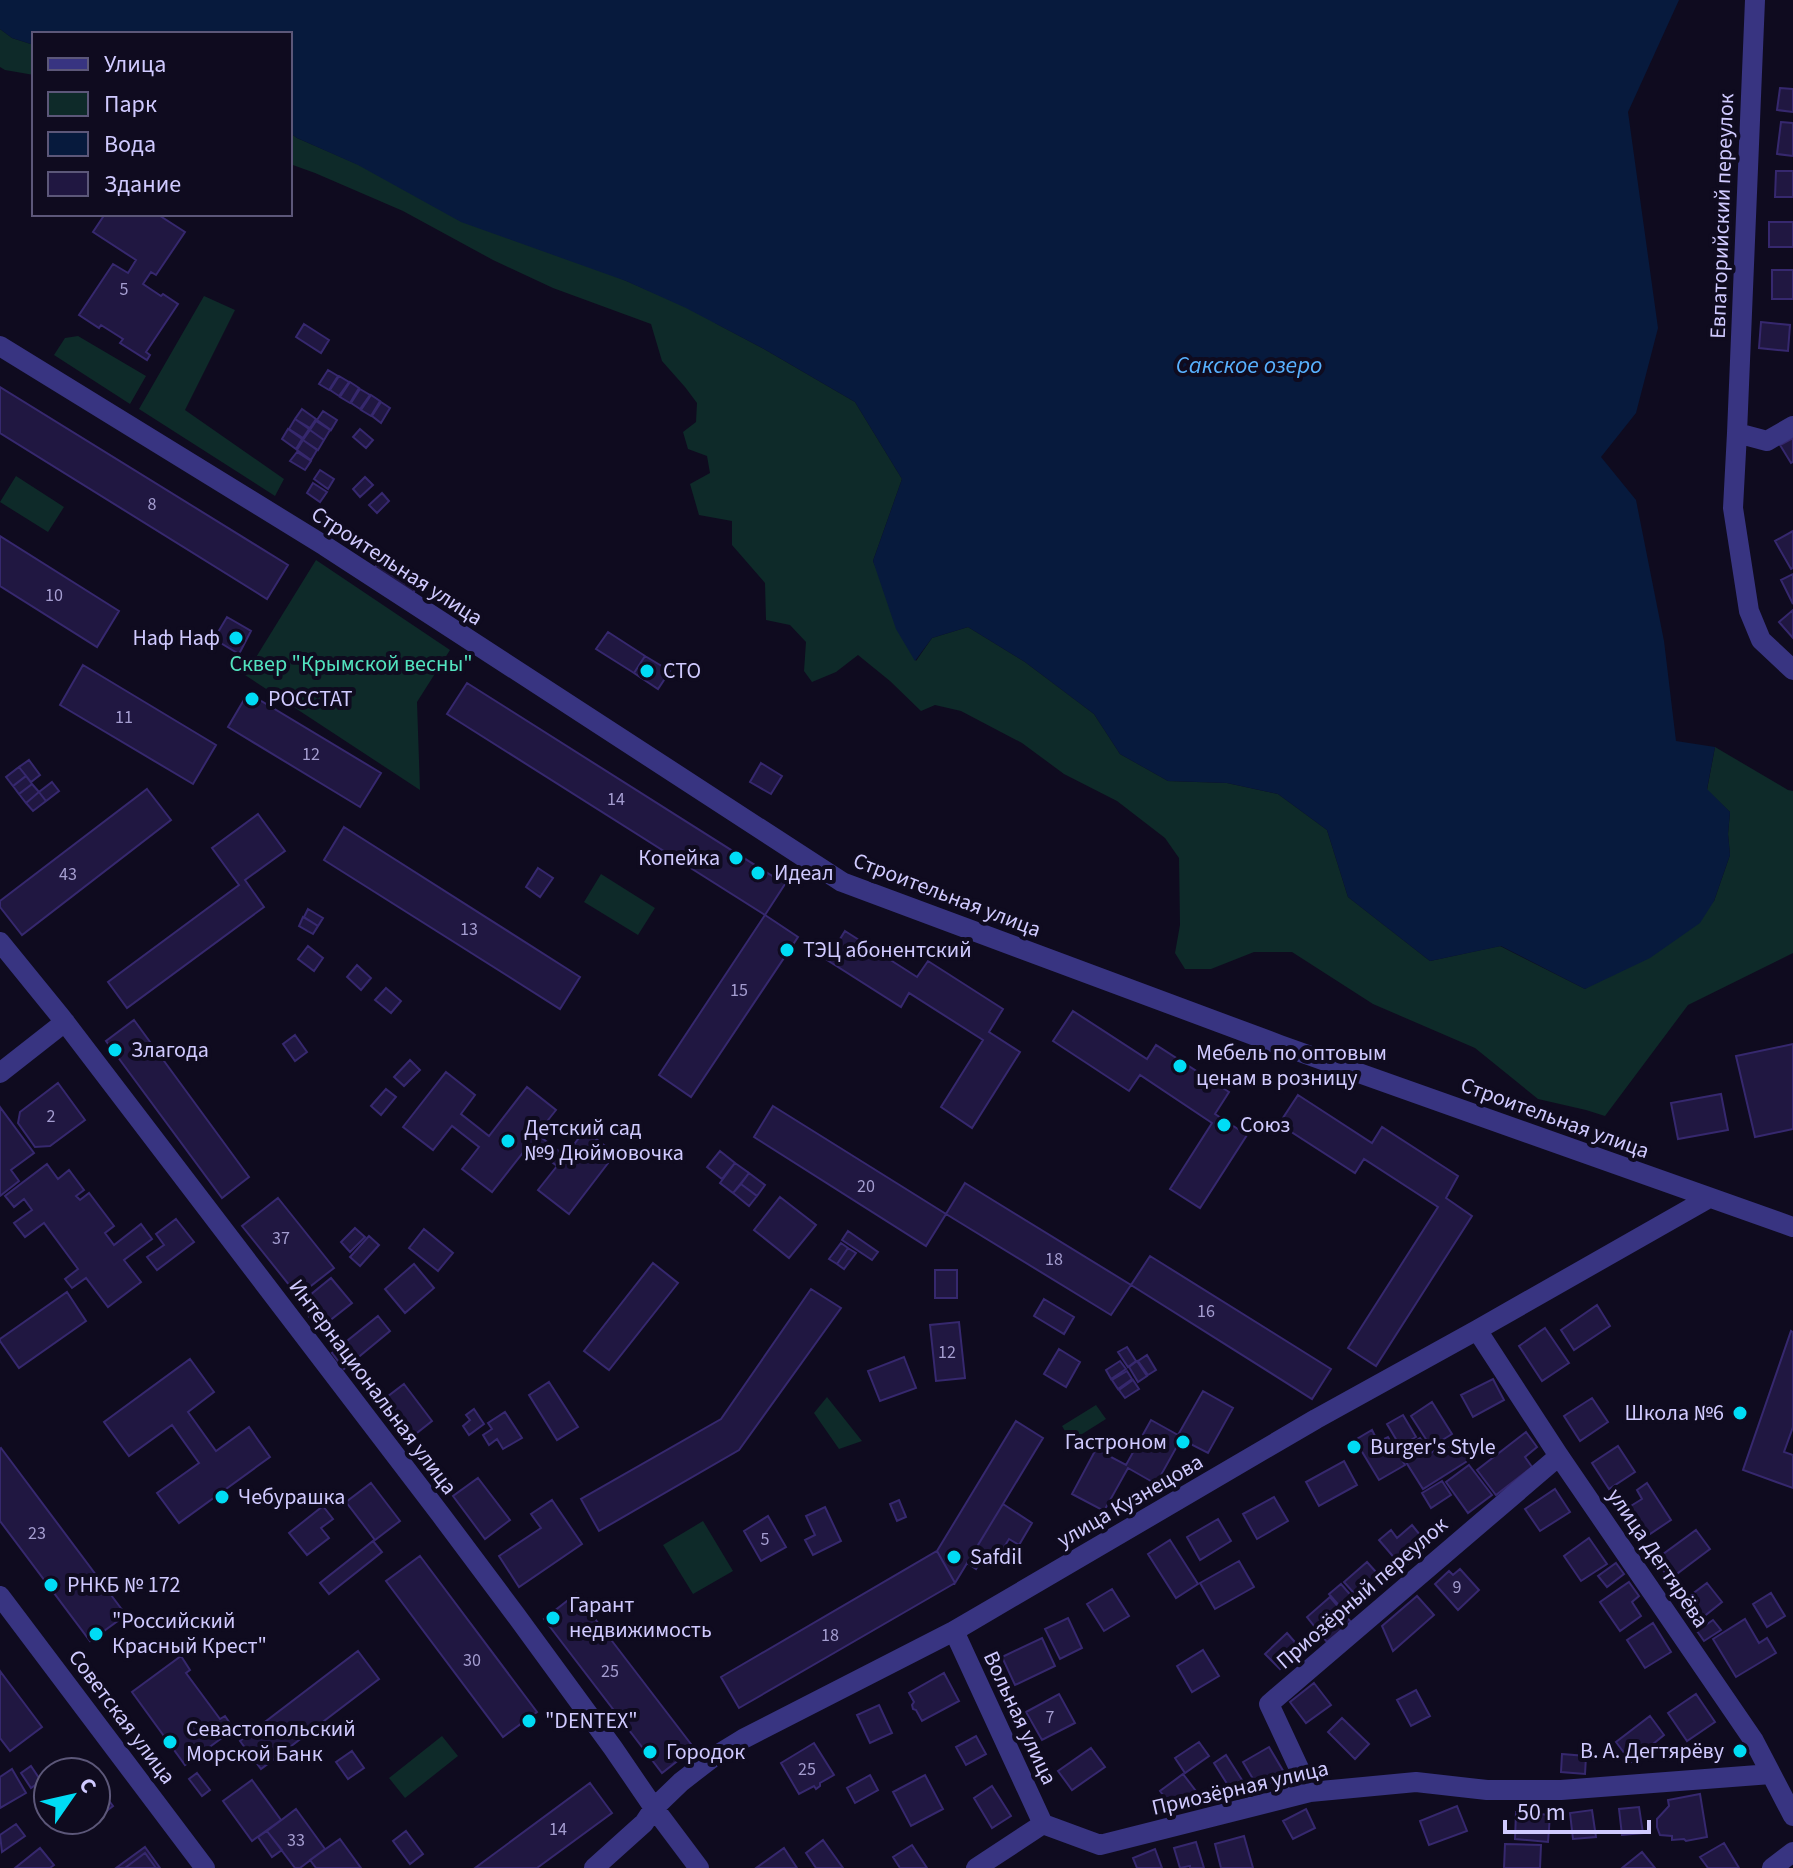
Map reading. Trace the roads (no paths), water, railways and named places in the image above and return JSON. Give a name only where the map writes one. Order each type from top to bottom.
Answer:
[{"type":"street","name":"Евпаторийский переулок","points":[[1755,0],[1733,508],[1749,611],[1761,640],[1793,670]]},
{"type":"street","name":"Строительная улица","points":[[0,346],[325,546],[842,882],[1295,1050],[1793,1227]]},
{"type":"street","points":[[1737,433],[1767,441],[1793,426]]},
{"type":"street","name":"Интернациональная улица","points":[[0,942],[65,1022],[451,1528],[699,1868]]},
{"type":"street","points":[[0,1073],[65,1022]]},
{"type":"street","name":"улица Кузнецова","points":[[594,1868],[644,1823],[654,1808],[681,1782],[743,1739],[954,1631],[1316,1419],[1709,1198]]},
{"type":"street","name":"улица Дегтярёва","points":[[1477,1330],[1559,1456],[1754,1741],[1793,1816]]},
{"type":"street","name":"Приозёрный переулок","points":[[1310,1792],[1269,1704],[1559,1456]]},
{"type":"street","name":"Советская улица","points":[[0,1596],[205,1868]]},
{"type":"street","name":"Вольная улица","points":[[954,1631],[1043,1824]]},
{"type":"street","name":"Приозёрная улица","points":[[1043,1824],[1100,1845],[1310,1792],[1416,1782],[1487,1790],[1561,1790],[1771,1774]]},
{"type":"street","points":[[976,1868],[1043,1824]]},
{"type":"street","points":[[1772,1868],[1793,1852]]},
{"type":"water","name":"Сакское озеро","points":[[0,0],[1679,0],[1628,112],[1658,328],[1636,413],[1601,457],[1636,500],[1664,641],[1676,741],[1715,747],[1707,789],[1730,812],[1730,855],[1714,901],[1700,923],[1650,958],[1585,989],[1501,946],[1430,961],[1348,897],[1327,830],[1278,794],[1227,783],[1168,781],[1120,754],[1094,714],[1025,662],[968,627],[932,638],[915,661],[896,629],[873,561],[902,479],[855,402],[686,308],[626,281],[461,222],[358,165],[297,138],[292,134],[292,32],[32,32],[32,44],[12,38],[0,29]]},
{"type":"place","name":"Наф Наф","points":[[236,638]]},
{"type":"place","name":"СТО","points":[[647,671]]},
{"type":"place","name":"РОССТАТ","points":[[252,699]]},
{"type":"place","name":"Копейка","points":[[736,858]]},
{"type":"place","name":"Идеал","points":[[758,873]]},
{"type":"place","name":"ТЭЦ абонентский","points":[[787,950]]},
{"type":"place","name":"Злагода","points":[[115,1050]]},
{"type":"place","name":"Мебель по оптовым ценам в розницу","points":[[1180,1066]]},
{"type":"place","name":"Союз","points":[[1224,1125]]},
{"type":"place","name":"Детский сад №9 Дюймовочка","points":[[508,1141]]},
{"type":"place","name":"Школа №6","points":[[1740,1413]]},
{"type":"place","name":"Гастроном","points":[[1183,1442]]},
{"type":"place","name":"Burger's Style","points":[[1354,1447]]},
{"type":"place","name":"Чебурашка","points":[[222,1497]]},
{"type":"place","name":"Safdil","points":[[954,1557]]},
{"type":"place","name":"РНКБ № 172","points":[[51,1585]]},
{"type":"place","name":"Гарант недвижимость","points":[[553,1618]]},
{"type":"place","name":"\"Российский Красный Крест\"","points":[[96,1634]]},
{"type":"place","name":"\"DENTEX\"","points":[[529,1721]]},
{"type":"place","name":"Севастопольский Морской Банк","points":[[170,1742]]},
{"type":"place","name":"В. А. Дегтярёву","points":[[1740,1751]]},
{"type":"place","name":"Городок","points":[[650,1752]]},
{"type":"park label","name":"Сквер \"Крымской весны\"","points":[[351,664]]}]
